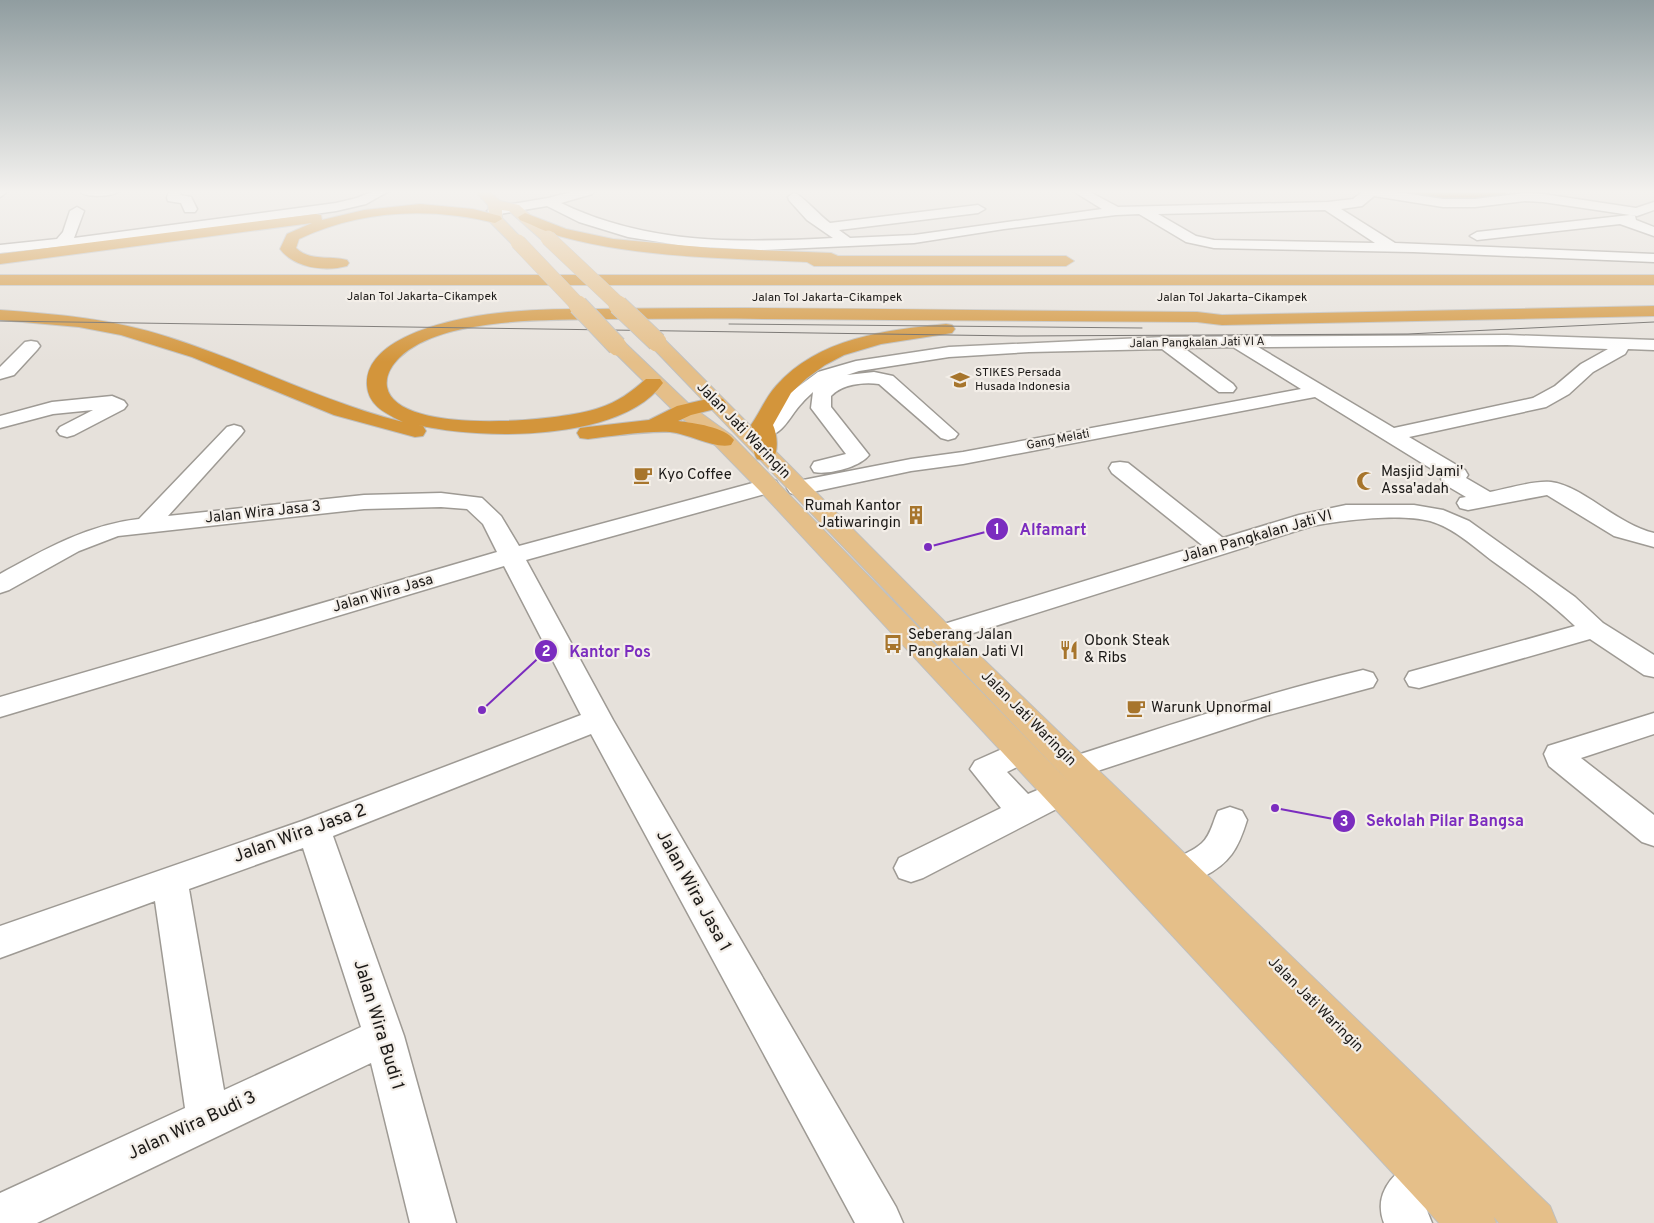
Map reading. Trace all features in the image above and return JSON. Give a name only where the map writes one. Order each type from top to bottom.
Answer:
[{"type":"highway","points":[[0,259],[97,248]]},
{"type":"highway","points":[[288,248],[294,256],[305,261],[360,263]]},
{"type":"highway","points":[[651,248],[895,260]]},
{"type":"highway","points":[[646,262],[895,260],[1082,262]]},
{"type":"highway","points":[[513,263],[593,262]]},
{"type":"highway","points":[[1360,264],[1654,274]]},
{"type":"highway","name":"Jalan Tol Jakarta–Cikampek","points":[[0,280],[1654,280]]},
{"type":"highway","points":[[552,297],[631,297]]},
{"type":"highway","name":"Jalan Tol Jakarta–Cikampek","points":[[650,297],[827,298]]},
{"type":"highway","points":[[1491,298],[1654,298]]},
{"type":"highway","points":[[776,467],[762,425],[785,387],[802,372],[831,355],[890,336],[992,326],[1654,311]]},
{"type":"highway","points":[[653,383],[640,398],[605,414],[556,424],[496,428],[444,425],[415,419],[388,406],[377,387],[378,374],[384,363],[412,341],[432,332],[456,325],[510,316],[648,313],[1047,315],[1197,316],[1222,320]]},
{"type":"highway","points":[[0,315],[74,321],[125,330],[246,372],[307,399],[344,412],[424,433],[480,438],[536,437],[654,424],[692,428],[723,440]]},
{"type":"highway","points":[[992,326],[1047,315]]},
{"type":"highway","points":[[654,424],[684,410],[716,403]]},
{"type":"main road","name":"Jalan Jati Waringin","points":[[524,248],[653,383],[684,410],[723,440],[776,467],[1020,752],[1068,780],[1182,872],[1533,1223]]},
{"type":"main road","name":"Jalan Jati Waringin","points":[[559,248],[657,342],[776,467],[941,634],[1068,780],[1472,1223]]},
{"type":"street","points":[[1414,248],[1654,257]]},
{"type":"street","points":[[1506,248],[1518,253]]},
{"type":"street","points":[[1637,248],[1654,257]]},
{"type":"street","name":"Jalan Pangkalan Jati VI A","points":[[776,467],[777,424],[794,399],[809,386],[825,376],[856,366],[949,352],[1164,342],[1508,340],[1654,345]]},
{"type":"street","points":[[1164,342],[1226,388]]},
{"type":"street","points":[[1238,342],[1457,475],[1452,479],[1486,499]]},
{"type":"street","points":[[1391,435],[1539,403],[1562,390],[1587,368],[1619,350],[1620,345]]},
{"type":"street","points":[[0,373],[7,371],[31,346]]},
{"type":"street","name":"Jalan Wira Jasa","points":[[0,707],[511,556],[776,467],[845,461],[855,458],[858,455],[821,408],[821,395],[829,387],[845,382],[874,378],[886,380],[948,434]]},
{"type":"street","name":"Gang Melati","points":[[776,467],[911,465],[963,458],[1319,391]]},
{"type":"street","points":[[0,422],[52,408],[112,402],[117,405],[67,431]]},
{"type":"street","points":[[146,526],[234,432]]},
{"type":"street","points":[[1120,468],[1219,547]]},
{"type":"street","points":[[1435,515],[1439,510],[1486,499],[1549,488],[1621,532],[1632,537],[1653,540]]},
{"type":"street","name":"Jalan Wira Jasa 3","points":[[0,585],[70,544],[116,529],[364,502],[441,500],[474,503],[493,521],[511,556]]},
{"type":"street","name":"Jalan Pangkalan Jati VI","points":[[941,634],[1219,547],[1333,514],[1398,512],[1435,515],[1461,526],[1566,603],[1594,629],[1654,668]]},
{"type":"street","name":"Jalan Wira Jasa 1","points":[[511,556],[598,720],[880,1223]]},
{"type":"street","points":[[1419,679],[1594,629]]},
{"type":"street","points":[[911,868],[1023,811],[1068,780],[1227,716],[1300,694],[1363,680]]},
{"type":"street","name":"Jalan Wira Jasa 2","points":[[0,942],[314,830],[598,720]]},
{"type":"street","points":[[1654,722],[1559,754],[1560,758],[1654,833]]},
{"type":"street","points":[[1020,752],[986,769],[1023,811]]},
{"type":"street","points":[[1182,872],[1209,858],[1220,849],[1230,820]]},
{"type":"street","name":"Jalan Wira Budi 1","points":[[314,830],[384,1036],[433,1223]]},
{"type":"street","points":[[170,881],[208,1117]]},
{"type":"street","name":"Jalan Wira Budi 3","points":[[0,1217],[208,1117],[384,1036]]},
{"type":"street","points":[[1409,1223],[1403,1213],[1403,1199],[1428,1176]]},
{"type":"tram line","points":[[0,321],[1017,336],[1408,334],[1654,322]]},
{"type":"tram line","points":[[729,324],[1142,328]]},
{"type":"place","name":"STIKES Persada Husada Indonesia","points":[[960,380]]},
{"type":"place","name":"Kyo Coffee","points":[[643,475]]},
{"type":"place","name":"Masjid Jami' Assa'adah","points":[[1366,481]]},
{"type":"place","name":"Rumah Kantor Jatiwaringin","points":[[916,515]]},
{"type":"place","name":"Alfamart","points":[[928,547]]},
{"type":"place","name":"Seberang Jalan Pangkalan Jati VI","points":[[893,644]]},
{"type":"place","name":"Obonk Steak & Ribs","points":[[1069,650]]},
{"type":"place","name":"Warunk Upnormal","points":[[1136,708]]},
{"type":"place","name":"Kantor Pos","points":[[482,710]]},
{"type":"place","name":"Sekolah Pilar Bangsa","points":[[1275,808]]}]
